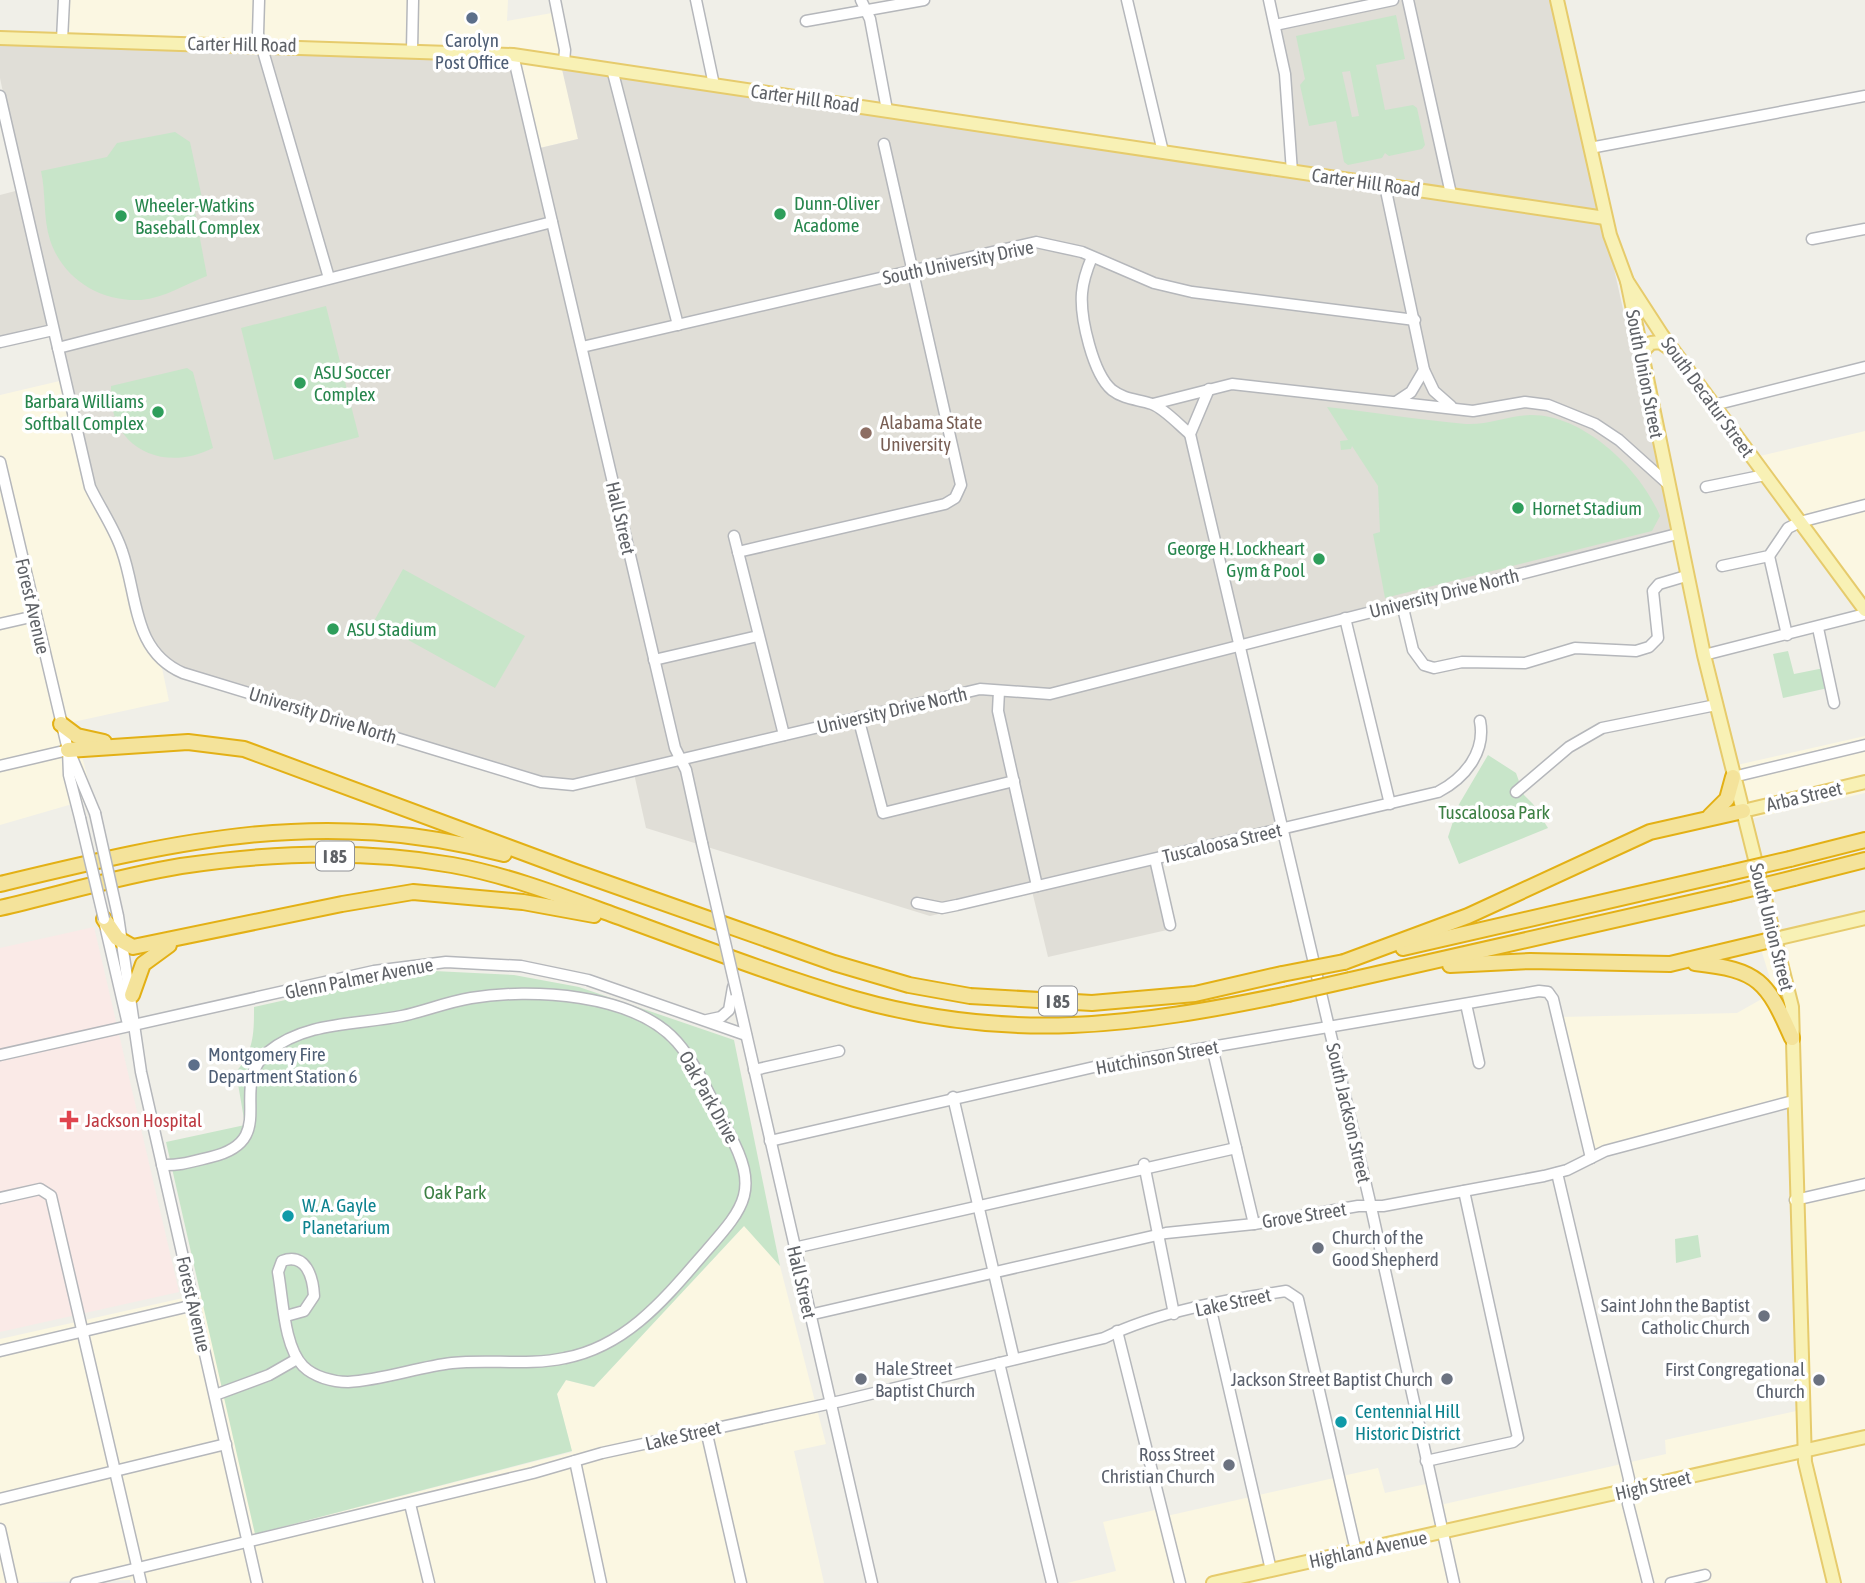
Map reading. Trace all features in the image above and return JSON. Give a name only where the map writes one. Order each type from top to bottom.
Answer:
[{"type":"highway","points":[[61,724],[77,736],[133,745]]},
{"type":"highway","points":[[68,750],[188,742],[244,749],[573,871]]},
{"type":"highway","points":[[1706,818],[1720,808],[1733,777]]},
{"type":"highway","points":[[1344,961],[1487,908],[1628,840],[1742,811]]},
{"type":"highway","name":"I 85","points":[[0,884],[152,848],[214,837],[284,831],[400,834],[477,846],[573,871],[834,963],[909,985],[970,996],[1104,1003],[1195,994],[1865,840]]},
{"type":"highway","name":"I 85","points":[[0,908],[178,867],[304,855],[382,857],[453,865],[527,883],[856,999],[949,1018],[1016,1027],[1105,1026],[1288,994],[1729,894],[1865,860]]},
{"type":"highway","points":[[111,917],[123,942],[133,947],[413,892],[523,902],[589,914],[663,933]]},
{"type":"highway","points":[[132,995],[143,964],[184,937]]},
{"type":"highway","points":[[1687,962],[1775,939]]},
{"type":"highway","points":[[1396,970],[1517,961],[1618,965],[1687,962],[1728,967],[1753,977],[1773,996],[1792,1038]]},
{"type":"main road","name":"South Decatur Street","points":[[1557,0],[1605,218],[1627,281],[1676,353],[1865,612]]},
{"type":"main road","name":"Carter Hill Road","points":[[0,38],[261,44],[513,55],[1605,218]]},
{"type":"main road","name":"South Union Street","points":[[1627,281],[1686,576],[1733,777],[1789,994],[1805,1451],[1810,1491],[1834,1583]]},
{"type":"main road","points":[[1642,363],[1644,350],[1654,342],[1676,353]]},
{"type":"main road","name":"Arba Street","points":[[1742,811],[1865,782]]},
{"type":"main road","points":[[1775,939],[1865,918]]},
{"type":"main road","name":"High Street","points":[[1441,1534],[1865,1437]]},
{"type":"main road","name":"Highland Avenue","points":[[1213,1583],[1441,1534]]},
{"type":"street","points":[[62,40],[64,0]]},
{"type":"street","points":[[259,0],[258,34],[330,278]]},
{"type":"street","points":[[412,50],[413,0]]},
{"type":"street","points":[[555,0],[565,50],[564,62]]},
{"type":"street","points":[[696,0],[714,85]]},
{"type":"street","points":[[861,0],[870,19],[887,110]]},
{"type":"street","points":[[806,21],[924,0]]},
{"type":"street","points":[[1127,0],[1163,152]]},
{"type":"street","points":[[1269,0],[1285,74],[1292,172]]},
{"type":"street","points":[[1275,25],[1393,0]]},
{"type":"street","points":[[1408,0],[1451,194]]},
{"type":"street","name":"Hall Street","points":[[513,55],[654,660],[702,843],[872,1583]]},
{"type":"street","points":[[612,69],[678,325]]},
{"type":"street","points":[[0,96],[58,348],[552,222]]},
{"type":"street","points":[[1590,148],[1865,96]]},
{"type":"street","points":[[737,552],[945,504],[958,492],[962,477],[884,144]]},
{"type":"street","points":[[1385,186],[1424,370],[1434,391],[1455,408]]},
{"type":"street","points":[[1812,239],[1865,229]]},
{"type":"street","name":"South University Drive","points":[[582,346],[1036,242],[1092,257],[1154,283],[1192,292],[1415,320]]},
{"type":"street","points":[[1092,257],[1084,277],[1082,306],[1098,371],[1105,383],[1118,394],[1137,403],[1153,404],[1209,389],[1242,384],[1474,411],[1525,402],[1557,407],[1587,419],[1619,440],[1668,484]]},
{"type":"street","points":[[0,342],[53,330]]},
{"type":"street","name":"University Drive North","points":[[58,348],[90,487],[119,542],[142,632],[157,656],[183,673],[541,782],[573,785],[980,689],[1051,694],[1677,534]]},
{"type":"street","points":[[1714,405],[1865,367]]},
{"type":"street","points":[[1396,402],[1411,392],[1424,370]]},
{"type":"street","points":[[1153,404],[1190,434],[1209,389]]},
{"type":"street","name":"South Jackson Street","points":[[1190,434],[1237,645],[1329,1027],[1454,1583]]},
{"type":"street","name":"Forest Avenue","points":[[0,462],[2,482],[68,750],[95,813],[127,1020],[133,1024]]},
{"type":"street","points":[[1706,487],[1765,475]]},
{"type":"street","points":[[1722,566],[1769,556],[1788,528],[1800,522],[1865,505]]},
{"type":"street","points":[[734,536],[784,736]]},
{"type":"street","points":[[1769,556],[1787,635]]},
{"type":"street","points":[[1402,604],[1413,650],[1424,665],[1434,668],[1461,662],[1525,663],[1575,648],[1636,651],[1649,647],[1658,638],[1652,601],[1655,586],[1686,576]]},
{"type":"street","points":[[1704,655],[1818,628],[1865,612]]},
{"type":"street","points":[[0,624],[35,616]]},
{"type":"street","points":[[1345,618],[1390,804]]},
{"type":"street","points":[[1818,628],[1834,703]]},
{"type":"street","points":[[654,660],[758,636]]},
{"type":"street","points":[[999,691],[998,711],[1037,886]]},
{"type":"street","points":[[1516,792],[1569,747],[1602,728],[1716,705]]},
{"type":"street","points":[[858,717],[883,813],[1014,781]]},
{"type":"street","name":"Tuscaloosa Street","points":[[917,903],[942,908],[1438,792],[1460,779],[1482,739],[1480,721]]},
{"type":"street","points":[[1733,777],[1865,745]]},
{"type":"street","points":[[0,766],[68,750]]},
{"type":"street","name":"Forest Avenue","points":[[68,750],[69,775],[80,818],[111,917]]},
{"type":"street","points":[[1155,859],[1170,925]]},
{"type":"street","name":"Forest Avenue","points":[[123,942],[135,1019],[133,1024],[162,1165],[257,1583]]},
{"type":"street","name":"Glenn Palmer Avenue","points":[[0,1055],[374,971],[446,962],[499,963],[588,980],[746,1035]]},
{"type":"street","name":"Hall Street","points":[[706,1021],[721,1017],[729,1010],[733,980]]},
{"type":"street","name":"Hutchinson Street","points":[[770,1141],[953,1097],[1094,1068],[1539,991],[1548,992],[1553,999],[1591,1157]]},
{"type":"street","name":"Oak Park Drive","points":[[162,1165],[174,1166],[225,1154],[241,1143],[251,1126],[250,1083],[257,1066],[264,1056],[284,1042],[321,1027],[403,1016],[475,997],[556,995],[588,999],[645,1017],[663,1028],[683,1049],[743,1158],[746,1194],[736,1218],[634,1327],[601,1347],[563,1359],[454,1363],[352,1381],[317,1376],[297,1359]]},
{"type":"street","points":[[1466,1004],[1479,1063]]},
{"type":"street","points":[[1212,1047],[1254,1224]]},
{"type":"street","points":[[754,1070],[839,1051]]},
{"type":"street","points":[[953,1097],[1014,1359]]},
{"type":"street","name":"Grove Street","points":[[809,1314],[993,1270],[1158,1235],[1370,1207],[1557,1173],[1605,1151],[1793,1101]]},
{"type":"street","points":[[794,1248],[1144,1166],[1236,1148]]},
{"type":"street","points":[[1144,1166],[1174,1314]]},
{"type":"street","points":[[1557,1173],[1629,1479],[1628,1504],[1647,1583]]},
{"type":"street","points":[[1795,1200],[1865,1184]]},
{"type":"street","points":[[0,1198],[40,1189],[51,1196],[141,1583]]},
{"type":"street","points":[[1426,1461],[1514,1442],[1518,1438],[1464,1191]]},
{"type":"street","points":[[215,1395],[268,1375],[297,1359],[289,1340],[279,1265],[292,1258],[304,1263],[310,1271],[314,1296],[304,1311],[286,1316]]},
{"type":"street","name":"Lake Street","points":[[76,1583],[410,1504],[575,1461],[1104,1338],[1174,1314],[1290,1292],[1298,1299],[1356,1551]]},
{"type":"street","points":[[0,1351],[194,1306]]},
{"type":"street","points":[[1210,1306],[1270,1570]]},
{"type":"street","points":[[1118,1331],[1180,1583]]},
{"type":"street","points":[[999,1363],[1052,1583]]},
{"type":"street","points":[[706,1430],[741,1583]]},
{"type":"street","points":[[0,1499],[226,1444]]},
{"type":"street","points":[[575,1461],[601,1583]]},
{"type":"street","points":[[410,1504],[429,1583]]},
{"type":"street","points":[[0,1529],[12,1583]]},
{"type":"street","points":[[1671,1583],[1705,1575]]},
{"type":"shaded area","points":[[69,0],[508,0],[507,21],[552,13],[578,139],[539,148],[65,45]]},
{"type":"shaded area","name":"Alabama State University","points":[[1401,0],[1554,0],[1673,533],[1232,642],[1276,825],[1150,855],[1167,930],[1048,957],[1032,891],[930,916],[646,828],[633,769],[572,783],[544,780],[182,670],[159,654],[150,639],[94,488],[54,324],[0,336],[0,195],[23,189],[0,78],[0,43],[519,59],[540,148],[578,139],[561,65],[1295,175],[1278,27]]},
{"type":"shaded area","points":[[68,379],[159,654],[169,701],[73,722],[93,798],[0,825],[0,395]]},
{"type":"shaded area","points":[[1865,431],[1865,609],[1747,459]]},
{"type":"shaded area","points":[[1865,736],[1865,793],[1750,819],[1737,765]]},
{"type":"shaded area","points":[[1865,913],[1865,1583],[1067,1583],[1116,1571],[1103,1522],[1155,1510],[1158,1518],[1378,1468],[1385,1493],[1435,1482],[1440,1505],[1666,1454],[1665,1440],[1796,1411],[1788,1106],[1592,1150],[1561,1017],[1737,1013],[1774,992],[1758,939]]},
{"type":"shaded area","name":"Jackson Hospital","points":[[94,927],[179,1292],[0,1332],[0,948]]},
{"type":"shaded area","points":[[745,1225],[780,1266],[826,1444],[794,1451],[824,1583],[131,1583],[130,1580],[0,1583],[0,1339],[201,1294],[255,1534],[572,1452],[557,1394],[566,1380],[594,1387]]},
{"type":"green space","points":[[1396,15],[1405,59],[1376,65],[1385,110],[1413,105],[1417,108],[1425,145],[1422,149],[1389,156],[1385,153],[1382,158],[1348,165],[1344,162],[1336,121],[1309,126],[1300,85],[1305,79],[1296,36]],"holes":[[[1350,71],[1359,116],[1352,117],[1342,72]]]},
{"type":"green space","name":"Wheeler-Watkins Baseball Complex","points":[[175,132],[190,142],[202,198],[195,212],[207,276],[150,299],[126,300],[98,292],[74,277],[56,254],[48,232],[41,171],[107,157],[117,143]]},
{"type":"green space","name":"ASU Soccer Complex","points":[[326,306],[359,437],[274,460],[241,328]]},
{"type":"green space","name":"Barbara Williams Softball Complex","points":[[187,368],[193,372],[213,448],[175,458],[157,456],[141,450],[128,439],[118,425],[112,407],[111,386]]},
{"type":"green space","name":"Hornet Stadium","points":[[1327,407],[1466,424],[1530,415],[1550,417],[1590,434],[1608,448],[1639,481],[1660,516],[1652,531],[1385,598],[1373,534],[1380,532],[1378,486],[1352,446],[1351,449],[1341,450],[1340,441],[1348,440]]},
{"type":"green space","points":[[403,569],[525,636],[495,688],[374,621]]},
{"type":"green space","points":[[1788,651],[1794,674],[1824,668],[1828,688],[1783,698],[1773,654]]},
{"type":"green space","name":"Tuscaloosa Park","points":[[1488,755],[1516,773],[1524,795],[1548,828],[1459,864],[1448,837],[1458,806]]},
{"type":"green space","name":"Oak Park","points":[[434,971],[514,975],[579,987],[734,1040],[780,1266],[744,1226],[594,1387],[566,1380],[557,1394],[572,1451],[255,1534],[166,1142],[245,1125],[236,1072],[252,1041],[254,1007],[366,982]]},
{"type":"green space","points":[[1698,1235],[1701,1257],[1676,1263],[1675,1239]]},
{"type":"place","name":"Carolyn Post Office","points":[[472,18]]},
{"type":"place","name":"Dunn-Oliver Acadome","points":[[780,214]]},
{"type":"place","name":"Wheeler-Watkins Baseball Complex","points":[[121,216]]},
{"type":"place","name":"ASU Soccer Complex","points":[[300,383]]},
{"type":"place","name":"Barbara Williams Softball Complex","points":[[158,412]]},
{"type":"place","name":"Alabama State University","points":[[866,433]]},
{"type":"place","name":"Hornet Stadium","points":[[1518,508]]},
{"type":"place","name":"George H. Lockheart Gym & Pool","points":[[1319,559]]},
{"type":"place","name":"ASU Stadium","points":[[333,629]]},
{"type":"place","name":"Montgomery Fire Department Station 6","points":[[194,1065]]},
{"type":"place","name":"Jackson Hospital","points":[[69,1120]]},
{"type":"place","name":"W. A. Gayle Planetarium","points":[[288,1216]]},
{"type":"place","name":"Church of the Good Shepherd","points":[[1318,1248]]},
{"type":"place","name":"Saint John the Baptist Catholic Church","points":[[1764,1316]]},
{"type":"place","name":"Hale Street Baptist Church","points":[[861,1379]]},
{"type":"place","name":"Jackson Street Baptist Church","points":[[1447,1379]]},
{"type":"place","name":"First Congregational Church","points":[[1819,1380]]},
{"type":"place","name":"Centennial Hill Historic District","points":[[1341,1422]]},
{"type":"place","name":"Ross Street Christian Church","points":[[1229,1465]]}]
